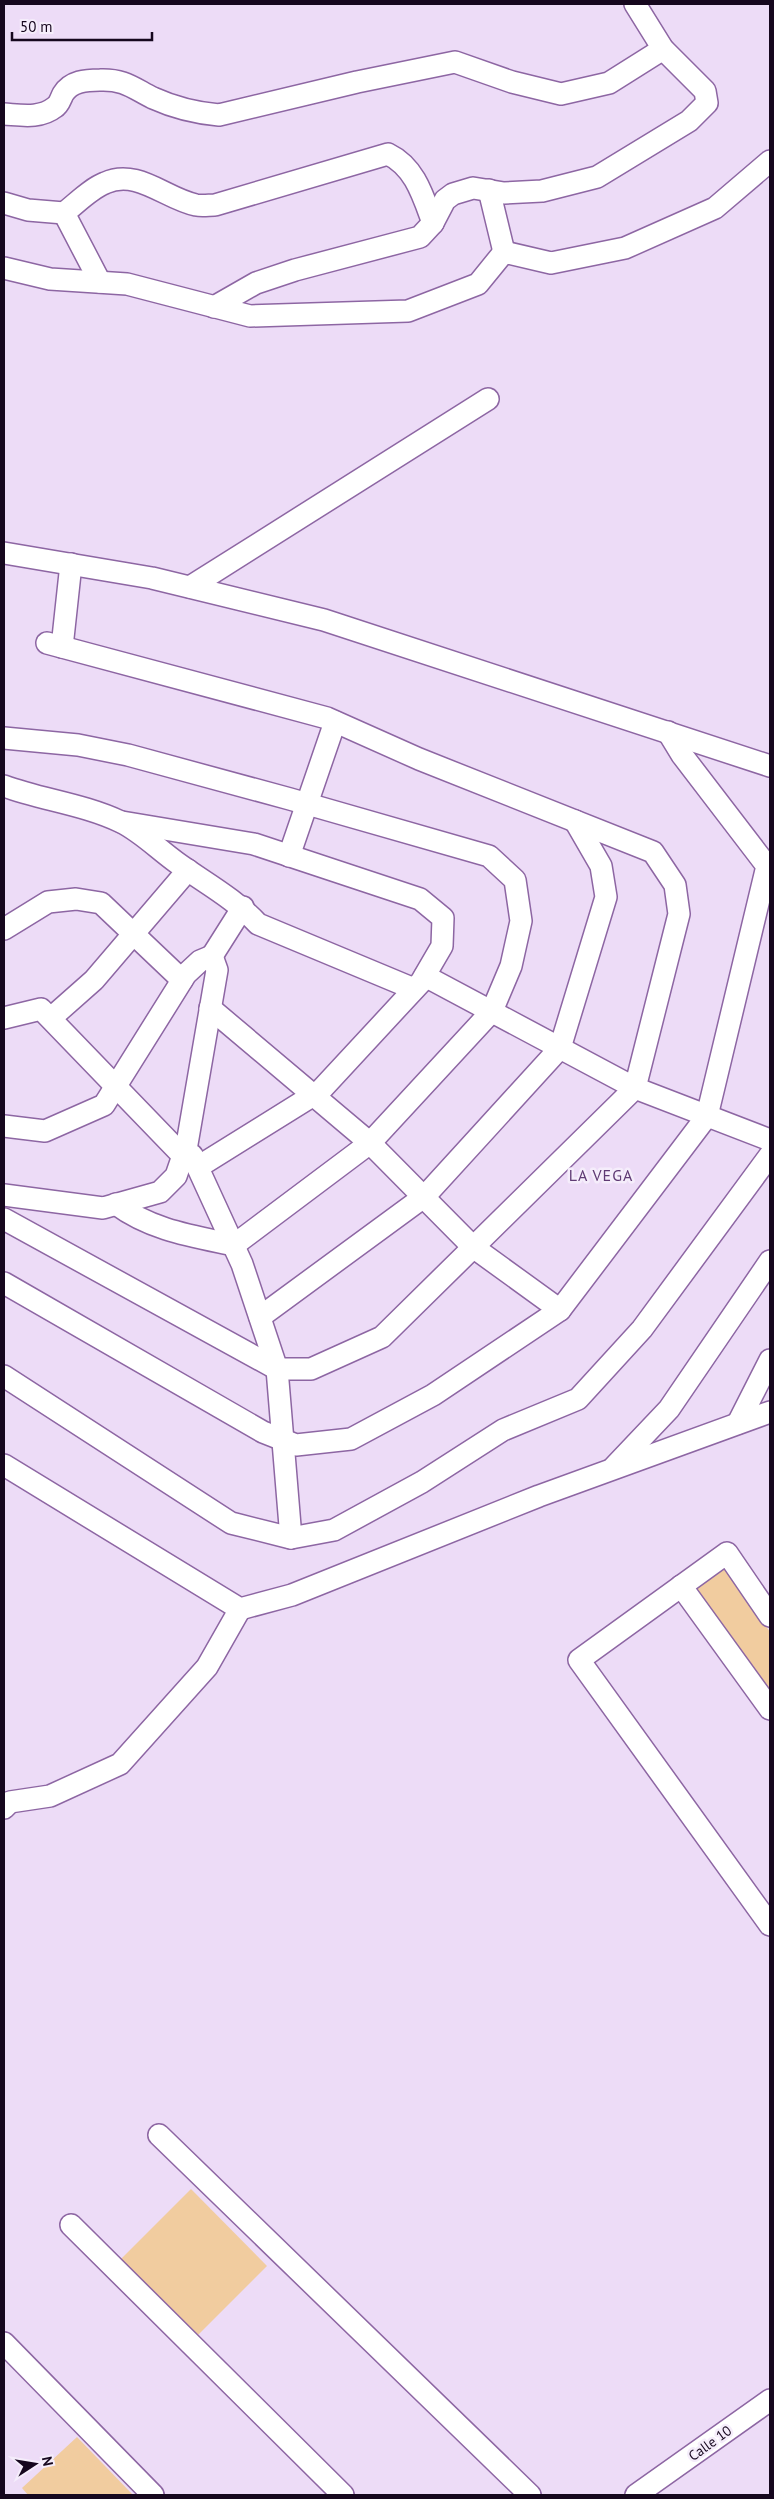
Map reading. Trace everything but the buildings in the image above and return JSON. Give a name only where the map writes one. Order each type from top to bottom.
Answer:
[{"type":"street","points":[[214,307],[256,283],[295,270],[420,238],[433,223],[445,200],[453,194],[473,188],[504,193],[542,191],[597,177],[690,121],[707,103],[706,91],[663,49],[635,4]]},
{"type":"street","points":[[4,114],[31,116],[41,114],[57,107],[66,89],[72,85],[81,81],[101,80],[125,82],[153,98],[179,108],[197,113],[219,115],[382,76],[455,62],[512,82],[561,94],[609,83],[663,49]]},
{"type":"street","points":[[4,204],[28,210],[64,212],[106,182],[118,180],[142,182],[158,187],[172,197],[197,205],[215,205],[388,154],[408,167],[421,190],[433,223]]},
{"type":"street","points":[[504,252],[551,263],[626,248],[715,208],[770,161]]},
{"type":"street","points":[[489,190],[504,252]]},
{"type":"street","points":[[64,212],[100,282]]},
{"type":"street","points":[[4,268],[50,279],[127,284],[250,316],[408,311],[478,284],[504,252]]},
{"type":"street","points":[[190,587],[488,399]]},
{"type":"street","points":[[4,553],[190,587],[324,620],[770,766]]},
{"type":"street","points":[[4,1219],[277,1369],[311,1369],[382,1336],[635,1088],[679,914],[675,885],[653,852],[419,759],[335,722],[55,645],[71,564]]},
{"type":"street","points":[[288,856],[308,804],[335,722]]},
{"type":"street","points":[[4,1283],[263,1432],[296,1445],[351,1439],[433,1395],[560,1310],[707,1116],[767,866],[682,755],[668,732]]},
{"type":"street","points":[[4,738],[78,745],[128,755],[308,804],[489,856],[515,880],[520,921],[511,966],[492,1011],[370,1142],[234,1245],[176,1233],[133,1217],[116,1204]]},
{"type":"street","points":[[4,786],[24,794],[72,803],[122,822],[254,844],[420,899],[443,918],[442,946],[419,983],[320,1091],[189,1156]]},
{"type":"street","points":[[260,1317],[425,1196],[560,1048],[606,897],[601,866],[575,821]]},
{"type":"street","points":[[122,822],[243,907],[258,924],[492,1011],[635,1088],[770,1140]]},
{"type":"street","points":[[50,1018],[94,980],[188,870]]},
{"type":"street","points":[[4,929],[48,902],[76,899],[101,904],[182,980]]},
{"type":"street","points":[[4,1126],[45,1131],[104,1105],[182,980],[200,961],[212,956],[243,907]]},
{"type":"street","points":[[4,1194],[103,1208],[160,1192],[176,1176],[189,1156],[217,970],[212,956]]},
{"type":"street","points":[[210,1008],[370,1142],[473,1247],[560,1310]]},
{"type":"street","points":[[4,1018],[41,1009],[116,1086],[189,1156],[234,1245],[277,1369],[284,1440],[290,1538]]},
{"type":"street","points":[[4,1376],[231,1523],[290,1538],[334,1530],[422,1482],[503,1430],[578,1399],[642,1329],[770,1155]]},
{"type":"street","points":[[610,1470],[669,1409],[770,1261]]},
{"type":"street","points":[[738,1423],[770,1360]]},
{"type":"street","points":[[4,1465],[240,1608],[292,1595],[610,1470],[770,1412]]},
{"type":"street","points":[[770,1616],[726,1553],[579,1660],[770,1925]]},
{"type":"street","points":[[681,1586],[770,1709]]},
{"type":"street","points":[[4,1808],[10,1802],[50,1796],[120,1764],[207,1667],[240,1608]]},
{"type":"street","points":[[159,2135],[530,2495]]},
{"type":"street","points":[[71,2225],[343,2495]]},
{"type":"street","points":[[4,2343],[153,2495]]},
{"type":"street","name":"Calle 10","points":[[648,2492],[770,2400]]},
{"type":"shaded area","points":[[725,1567],[770,1632],[770,1697],[691,1587]]},
{"type":"shaded area","points":[[191,2189],[267,2266],[197,2336],[121,2259]]},
{"type":"shaded area","points":[[77,2437],[133,2495],[28,2495],[22,2488]]},
{"type":"district","name":"LA VEGA","points":[[601,1175]]}]
